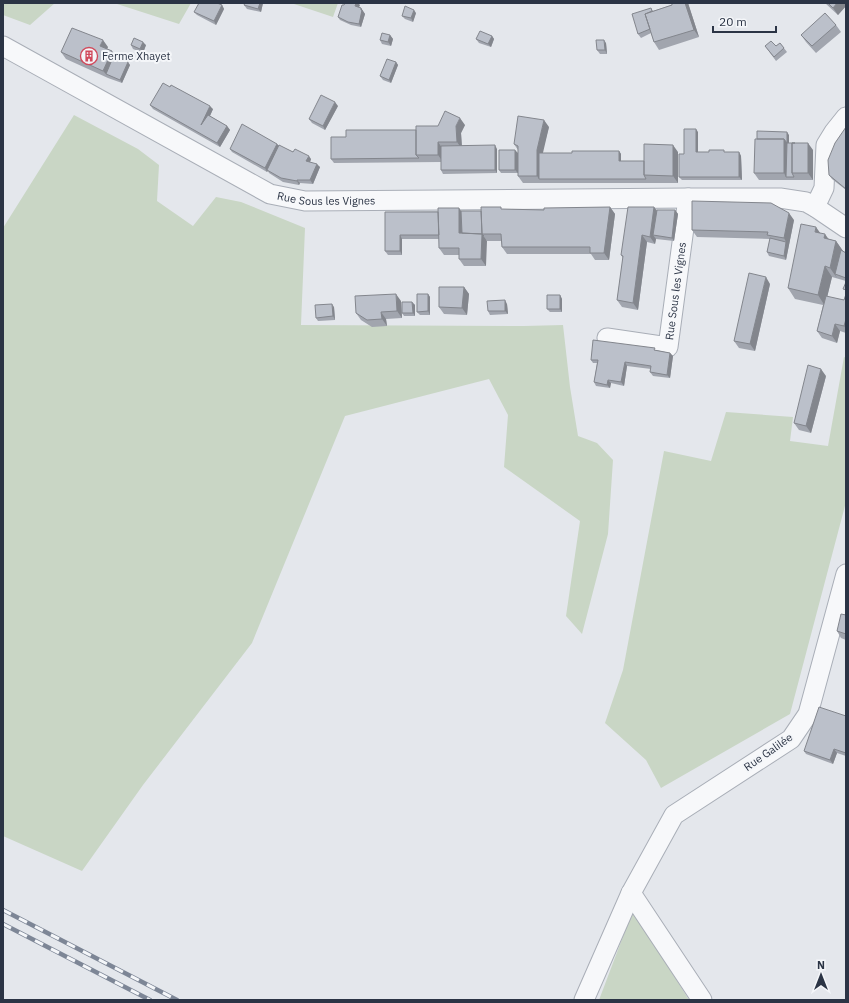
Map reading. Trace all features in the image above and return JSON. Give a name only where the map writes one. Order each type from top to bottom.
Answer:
[{"type":"street","name":"Rue Sous les Vignes","points":[[3,46],[270,194],[305,201],[780,198],[806,202],[846,228]]},
{"type":"street","points":[[815,207],[824,188],[826,145],[846,117]]},
{"type":"street","name":"Rue Sous les Vignes","points":[[607,338],[668,347],[688,198]]},
{"type":"street","name":"Rue Galilée","points":[[584,1000],[632,892],[674,815],[791,739],[808,714],[846,574]]},
{"type":"street","points":[[632,892],[702,1000]]},
{"type":"green space","points":[[3,3],[55,3],[30,25],[3,15]]},
{"type":"green space","points":[[114,3],[191,3],[179,24]]},
{"type":"green space","points":[[291,3],[338,3],[333,17]]},
{"type":"green space","points":[[74,115],[138,149],[159,165],[157,201],[193,226],[216,197],[241,202],[305,228],[301,325],[563,325],[570,387],[578,436],[597,443],[613,460],[608,534],[582,634],[566,616],[580,521],[504,467],[508,415],[489,379],[345,416],[252,643],[143,785],[82,871],[3,836],[3,228]]},
{"type":"green space","points":[[844,357],[846,358],[846,502],[790,714],[661,788],[646,760],[605,723],[623,670],[664,451],[711,461],[726,412],[793,417],[790,441],[828,446]]},
{"type":"green space","points":[[633,910],[689,1000],[599,1000]]},
{"type":"building","points":[[199,3],[217,3],[222,5],[214,21],[194,12]]},
{"type":"building","points":[[245,3],[260,3],[258,9],[244,5]]},
{"type":"building","points":[[345,3],[356,3],[355,6],[361,8],[362,10],[359,24],[348,22],[338,17],[342,5]]},
{"type":"building","points":[[672,3],[685,3],[694,30],[654,42],[645,14],[672,5]]},
{"type":"building","points":[[828,3],[837,3],[833,8]]},
{"type":"building","points":[[405,6],[414,10],[411,18],[402,16]]},
{"type":"building","points":[[651,8],[652,11],[645,14],[650,29],[638,34],[632,14]]},
{"type":"building","points":[[825,13],[836,25],[812,46],[801,35]]},
{"type":"building","name":"Ferme Xhayet","points":[[72,28],[103,40],[100,46],[112,51],[103,71],[61,52]]},
{"type":"building","points":[[480,31],[492,36],[488,44],[476,39]]},
{"type":"building","points":[[382,33],[390,35],[388,42],[380,40]]},
{"type":"building","points":[[134,38],[143,42],[140,49],[131,45]]},
{"type":"building","points":[[596,40],[604,40],[605,50],[597,50]]},
{"type":"building","points":[[771,41],[776,46],[780,43],[784,48],[774,57],[765,46]]},
{"type":"building","points":[[114,55],[128,62],[120,80],[106,74]]},
{"type":"building","points":[[387,59],[396,62],[389,80],[380,76]]},
{"type":"building","points":[[163,83],[170,87],[171,85],[210,106],[201,125],[208,115],[227,126],[217,143],[150,105]]},
{"type":"building","points":[[321,95],[335,102],[323,126],[309,119]]},
{"type":"building","points":[[445,111],[460,118],[456,126],[457,142],[438,142],[438,155],[416,155],[416,126],[438,126]]},
{"type":"building","points":[[518,116],[544,120],[537,150],[537,176],[518,176],[518,146],[514,144]]},
{"type":"building","points":[[242,124],[277,144],[265,168],[230,149]]},
{"type":"building","points":[[846,127],[846,189],[829,175],[828,160],[835,143]]},
{"type":"building","points":[[684,129],[696,129],[696,152],[724,150],[724,152],[739,152],[739,177],[679,177],[679,154],[684,154]]},
{"type":"building","points":[[346,130],[416,130],[416,155],[419,158],[331,159],[331,137],[346,137]]},
{"type":"building","points":[[757,131],[787,132],[787,143],[784,139],[757,139]]},
{"type":"building","points":[[755,139],[784,139],[784,173],[754,173]]},
{"type":"building","points":[[787,143],[792,143],[792,173],[794,177],[786,177]]},
{"type":"building","points":[[792,143],[808,143],[808,173],[792,173]]},
{"type":"building","points":[[644,144],[673,145],[673,176],[644,175]]},
{"type":"building","points":[[279,145],[293,152],[295,149],[309,156],[306,161],[317,164],[310,180],[297,181],[281,178],[267,170]]},
{"type":"building","points":[[495,145],[495,170],[441,170],[441,146]]},
{"type":"building","points":[[499,150],[515,150],[515,170],[499,170]]},
{"type":"building","points":[[572,151],[619,151],[619,161],[644,161],[644,175],[646,179],[539,179],[539,153],[572,153]]},
{"type":"building","points":[[692,201],[771,203],[789,213],[784,238],[767,235],[768,232],[692,230]]},
{"type":"building","points":[[481,207],[544,210],[544,208],[610,207],[604,253],[590,253],[590,247],[502,247],[501,234],[482,234]]},
{"type":"building","points":[[628,207],[654,207],[650,237],[642,235],[633,303],[617,300],[623,256],[621,255]]},
{"type":"building","points":[[438,208],[459,208],[459,233],[482,234],[481,259],[459,259],[459,248],[439,248]]},
{"type":"building","points":[[657,210],[675,210],[672,238],[653,235]]},
{"type":"building","points":[[461,211],[481,211],[482,234],[462,233]]},
{"type":"building","points":[[385,212],[438,212],[439,235],[400,235],[400,251],[385,251]]},
{"type":"building","points":[[801,224],[816,227],[815,232],[825,234],[824,238],[836,241],[830,268],[825,266],[818,295],[788,288]]},
{"type":"building","points":[[770,238],[786,242],[784,256],[767,252]]},
{"type":"building","points":[[841,250],[846,253],[846,278],[835,274]]},
{"type":"building","points":[[749,273],[766,277],[750,344],[734,341]]},
{"type":"building","points":[[846,282],[846,290],[843,289]]},
{"type":"building","points":[[439,287],[464,287],[462,308],[439,307]]},
{"type":"building","points":[[396,294],[397,311],[381,312],[382,319],[367,320],[356,313],[355,296]]},
{"type":"building","points":[[417,294],[428,294],[428,311],[417,312]]},
{"type":"building","points":[[846,294],[846,319],[844,326],[835,324],[832,336],[817,331],[826,296],[844,300]]},
{"type":"building","points":[[547,295],[560,295],[560,309],[547,309]]},
{"type":"building","points":[[505,300],[505,311],[488,311],[487,301]]},
{"type":"building","points":[[402,302],[412,302],[413,313],[402,313]]},
{"type":"building","points":[[332,304],[333,316],[316,318],[315,305]]},
{"type":"building","points":[[593,340],[655,348],[654,350],[670,353],[667,375],[650,372],[651,366],[625,362],[621,382],[608,380],[607,385],[594,382],[598,360],[591,360]]},
{"type":"building","points":[[808,365],[821,369],[806,426],[794,423]]},
{"type":"building","points":[[841,614],[846,615],[846,634],[837,631]]},
{"type":"building","points":[[819,707],[846,716],[846,753],[834,749],[830,760],[804,751]]},
{"type":"railway","points":[[3,910],[177,1000]]},
{"type":"railway","points":[[3,924],[150,1000]]},
{"type":"place","name":"Ferme Xhayet","points":[[89,56]]}]
